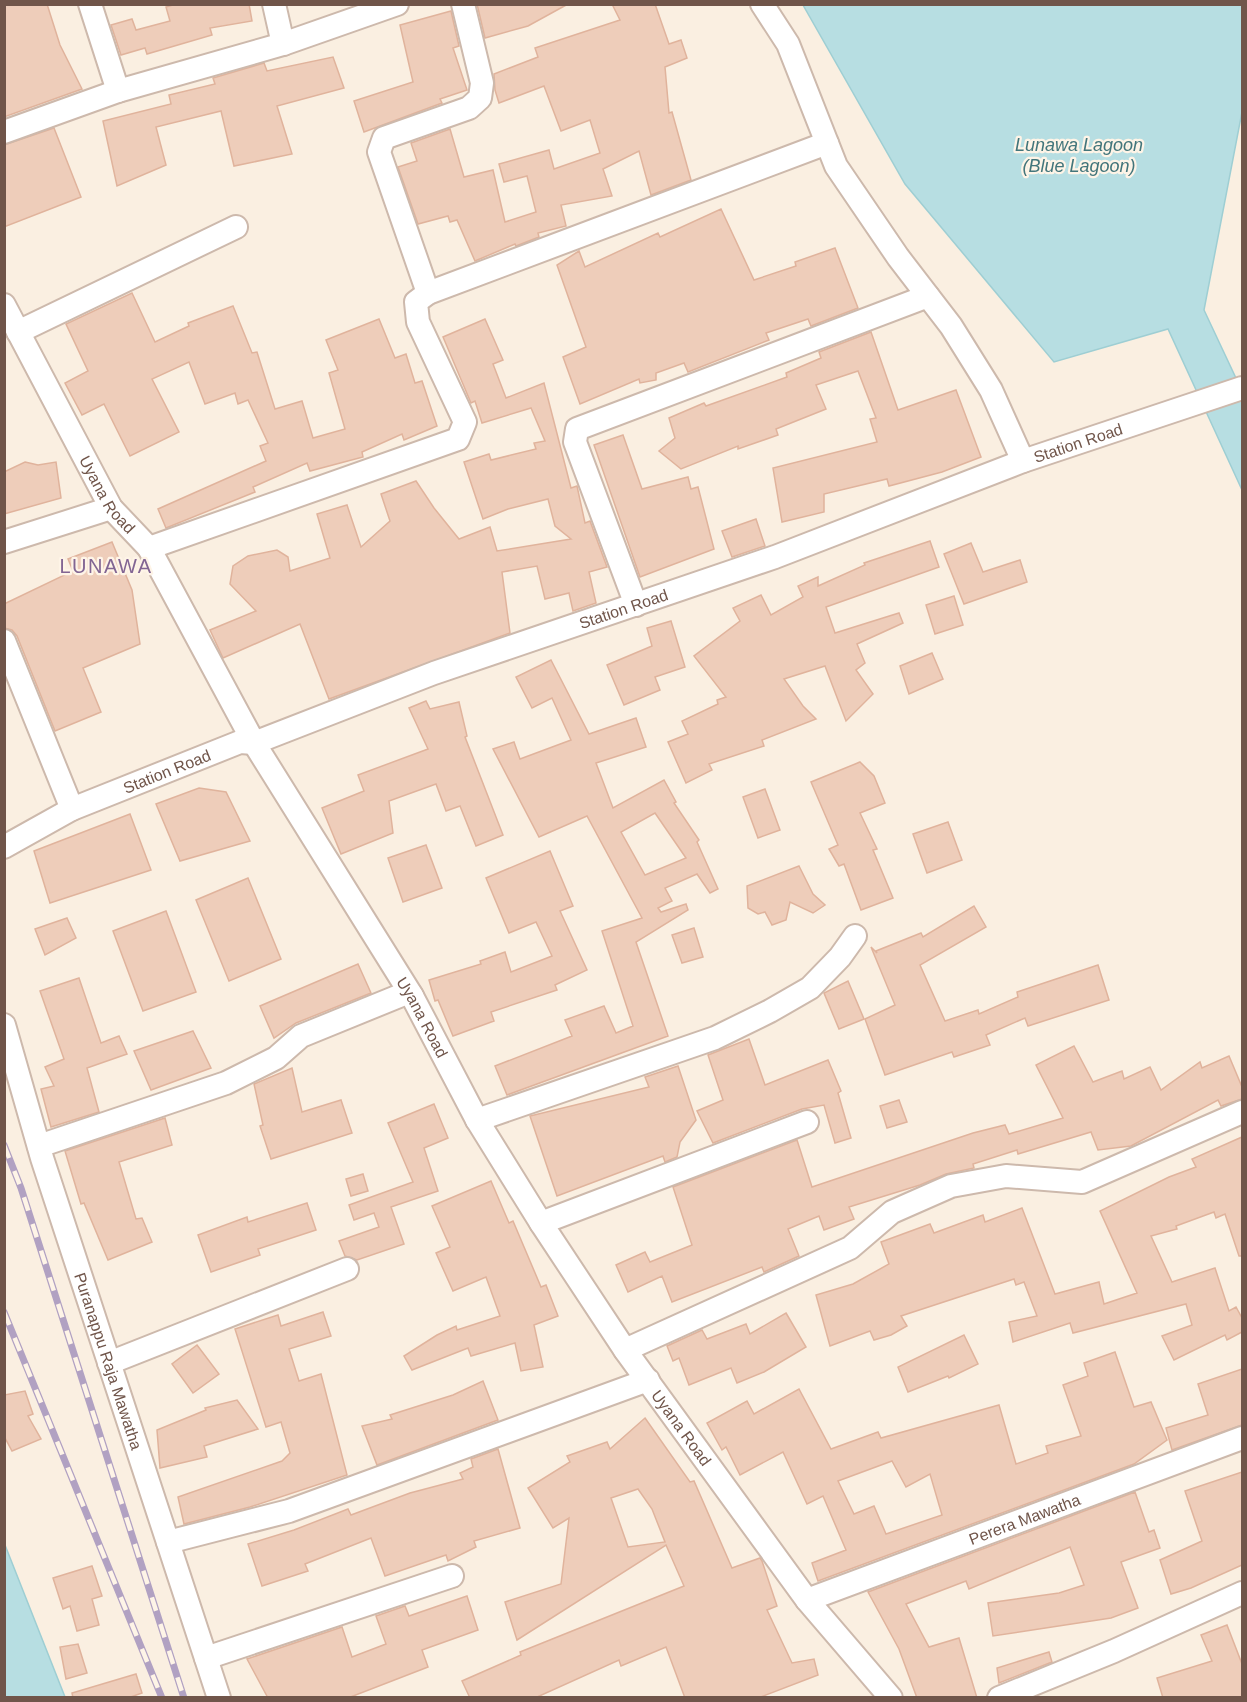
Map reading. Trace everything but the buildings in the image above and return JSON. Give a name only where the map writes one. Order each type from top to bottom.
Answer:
[{"type":"street","points":[[90,4],[118,90]]},
{"type":"street","points":[[274,4],[283,44]]},
{"type":"street","points":[[4,132],[118,90],[283,44],[397,4]]},
{"type":"street","points":[[428,293],[379,152],[384,138],[469,108],[480,98],[482,83],[463,4]]},
{"type":"street","points":[[762,4],[788,44],[836,166],[951,326],[991,390],[1023,460]]},
{"type":"street","points":[[149,548],[458,439],[465,422],[418,322],[416,302],[428,293],[827,142]]},
{"type":"street","points":[[18,332],[236,227]]},
{"type":"street","points":[[636,605],[575,442],[577,429],[928,296]]},
{"type":"street","name":"Uyana Road","points":[[4,305],[111,508],[149,548],[254,743],[412,996],[477,1120],[540,1223],[626,1350],[807,1600],[891,1698]]},
{"type":"street","name":"Station Road","points":[[7,845],[72,809],[240,742],[254,743],[434,672],[775,557],[1023,460],[1242,388]]},
{"type":"street","points":[[4,542],[111,508]]},
{"type":"street","points":[[4,642],[72,809]]},
{"type":"street","points":[[477,1120],[715,1038],[810,988],[840,957],[855,936]]},
{"type":"street","points":[[39,1146],[226,1083],[276,1059],[301,1036],[409,992],[412,996]]},
{"type":"street","name":"Puranappu Raja Mawatha","points":[[4,1025],[39,1146],[219,1698]]},
{"type":"street","points":[[626,1350],[850,1248],[892,1212],[951,1186],[1006,1176],[1082,1182],[1242,1112]]},
{"type":"street","points":[[540,1223],[807,1122]]},
{"type":"street","points":[[109,1363],[347,1269]]},
{"type":"street","points":[[168,1542],[289,1511],[648,1380]]},
{"type":"street","name":"Perera Mawatha","points":[[807,1600],[1242,1438]]},
{"type":"street","points":[[206,1658],[452,1576]]},
{"type":"street","points":[[999,1698],[1114,1651],[1242,1593]]},
{"type":"water","name":"Lunawa Lagoon (Blue Lagoon)","points":[[803,5],[1242,5],[1242,112],[1204,310],[1242,391],[1242,490],[1168,329],[1054,362],[905,184]]},
{"type":"water","points":[[5,1545],[65,1697],[5,1697]]},
{"type":"railway","points":[[4,1145],[21,1188],[184,1698]]},
{"type":"railway","points":[[4,1312],[162,1698]]},
{"type":"district","name":"LUNAWA","points":[[106,566]]}]
